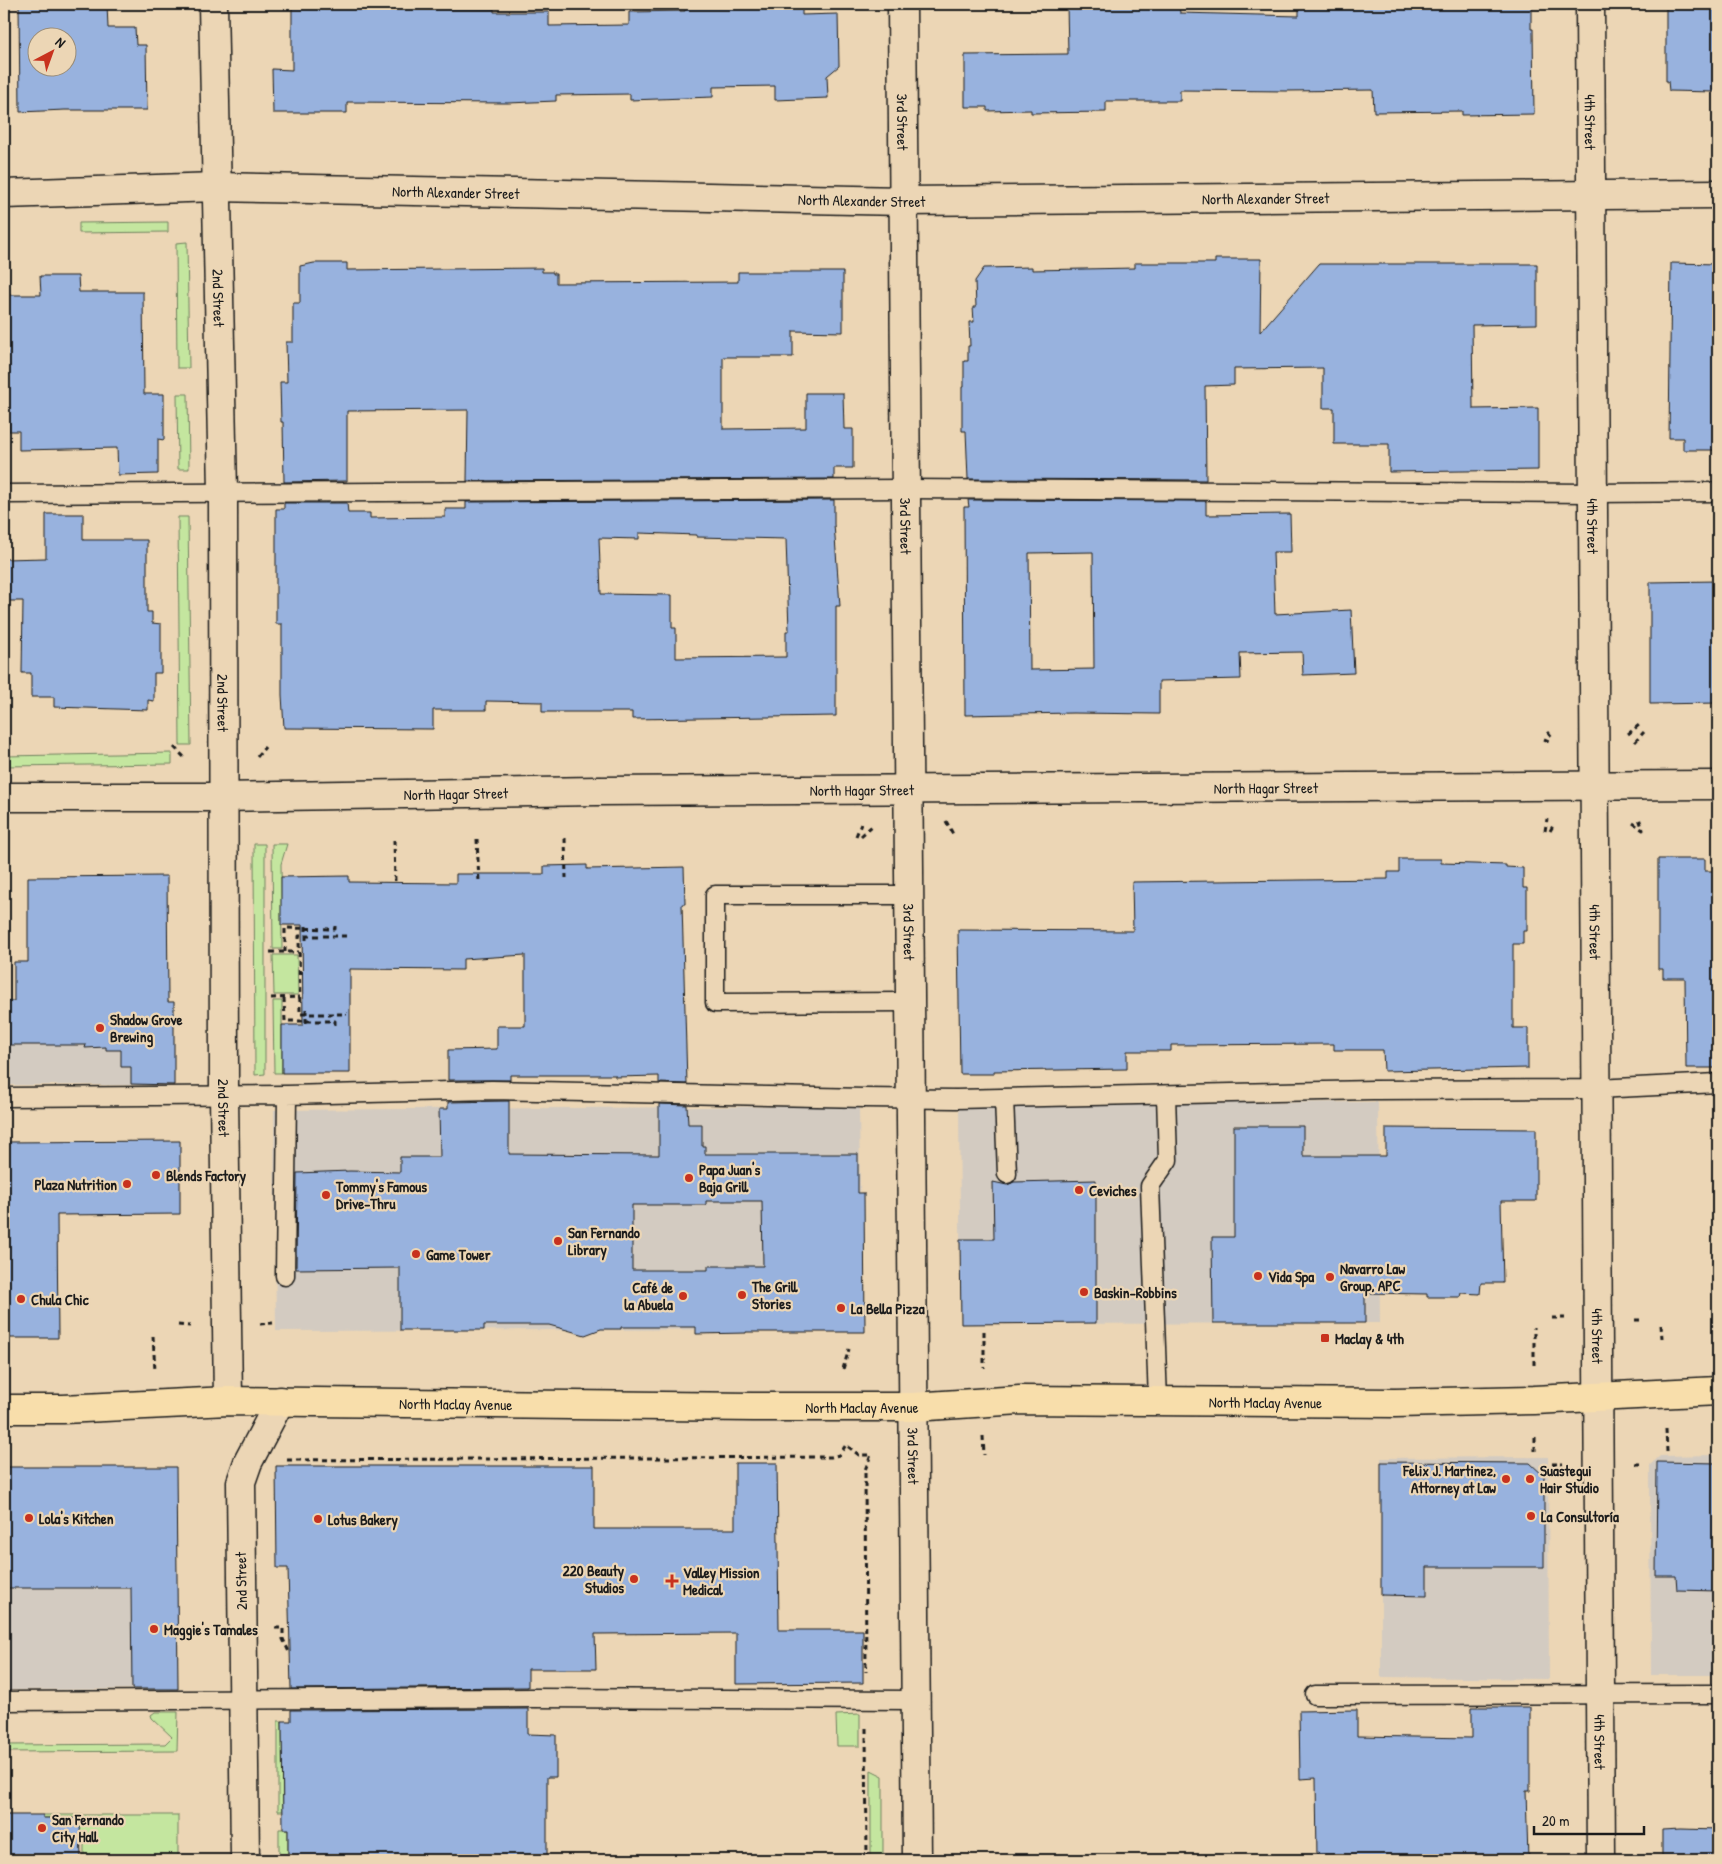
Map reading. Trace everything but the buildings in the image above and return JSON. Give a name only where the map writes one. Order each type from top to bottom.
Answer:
[{"type":"main road","name":"North Maclay Avenue","points":[[4,1409],[63,1409],[228,1401],[753,1407],[913,1407],[1020,1400],[1395,1403],[1534,1400],[1718,1391]]},
{"type":"street","name":"2nd Street","points":[[213,4],[223,492],[224,1095],[228,1401]]},
{"type":"street","name":"3rd Street","points":[[902,4],[917,1860]]},
{"type":"street","name":"4th Street","points":[[1590,4],[1601,1860]]},
{"type":"street","name":"North Alexander Street","points":[[4,194],[217,187],[903,201],[1718,194]]},
{"type":"street","name":"North Hagar Street","points":[[4,797],[223,797],[607,791],[1718,784]]},
{"type":"street","name":"2nd Street","points":[[245,1860],[241,1477],[280,1401]]},
{"type":"lane","points":[[4,494],[906,489],[1718,492]]},
{"type":"lane","points":[[909,895],[715,896],[715,1002],[910,1002]]},
{"type":"lane","points":[[4,1097],[287,1095],[492,1090],[911,1099],[1374,1090],[1596,1089],[1718,1083]]},
{"type":"lane","points":[[286,1276],[287,1095]]},
{"type":"lane","points":[[1158,1401],[1150,1186],[1168,1160],[1166,1095]]},
{"type":"lane","points":[[1004,1098],[1007,1174]]},
{"type":"lane","points":[[1315,1695],[1718,1694]]},
{"type":"lane","points":[[4,1702],[532,1698],[916,1700]]},
{"type":"path","points":[[1628,734],[1639,725]]},
{"type":"path","points":[[1548,732],[1553,738]]},
{"type":"path","points":[[1635,742],[1644,732]]},
{"type":"path","points":[[1544,739],[1549,741]]},
{"type":"path","points":[[174,747],[186,759]]},
{"type":"path","points":[[255,759],[265,747]]},
{"type":"path","points":[[1633,823],[1643,830],[1638,814]]},
{"type":"path","points":[[856,836],[864,818]]},
{"type":"path","points":[[1545,831],[1547,818]]},
{"type":"path","points":[[944,819],[954,836],[946,831]]},
{"type":"path","points":[[1550,831],[1554,824]]},
{"type":"path","points":[[861,836],[872,826]]},
{"type":"path","points":[[565,838],[566,878]]},
{"type":"path","points":[[477,839],[479,882]]},
{"type":"path","points":[[394,840],[395,882]]},
{"type":"path","points":[[285,952],[285,928],[335,929],[335,925]]},
{"type":"path","points":[[305,927],[306,940]]},
{"type":"path","points":[[346,936],[300,936],[300,1014],[347,1014]]},
{"type":"path","points":[[270,952],[300,952]]},
{"type":"path","points":[[271,998],[300,997]]},
{"type":"path","points":[[284,998],[285,1021],[335,1021],[335,1025]]},
{"type":"path","points":[[305,1022],[306,1009]]},
{"type":"path","points":[[1552,1318],[1565,1318]]},
{"type":"path","points":[[1635,1320],[1644,1320]]},
{"type":"path","points":[[255,1324],[273,1323]]},
{"type":"path","points":[[178,1325],[190,1326]]},
{"type":"path","points":[[1661,1325],[1662,1338]]},
{"type":"path","points":[[1534,1326],[1534,1365]]},
{"type":"path","points":[[984,1331],[984,1369]]},
{"type":"path","points":[[153,1336],[156,1374]]},
{"type":"path","points":[[843,1368],[849,1349]]},
{"type":"path","points":[[1666,1429],[1667,1452]]},
{"type":"path","points":[[983,1431],[984,1455]]},
{"type":"path","points":[[1535,1434],[1535,1451]]},
{"type":"path","points":[[283,1460],[831,1457],[839,1455],[846,1445],[859,1455],[871,1455],[865,1470],[867,1860]]},
{"type":"path","points":[[1552,1464],[1563,1464]]},
{"type":"path","points":[[1634,1464],[1644,1464]]},
{"type":"path","points":[[274,1636],[274,1628],[283,1628],[283,1639],[290,1654]]},
{"type":"shaded area","points":[[5,1002],[173,1002],[174,1085],[5,1085]]},
{"type":"shaded area","points":[[1378,1102],[1380,1323],[961,1324],[959,1105]]},
{"type":"shaded area","points":[[859,1106],[862,1329],[276,1331],[274,1110]]},
{"type":"shaded area","points":[[1718,1455],[1718,1675],[1651,1675],[1650,1465],[1660,1456]]},
{"type":"shaded area","points":[[1548,1457],[1549,1679],[1381,1677],[1381,1458]]},
{"type":"shaded area","points":[[176,1467],[178,1689],[4,1690],[4,1468]]},
{"type":"green space","points":[[168,222],[168,232],[79,233],[79,223]]},
{"type":"green space","points":[[187,242],[189,368],[177,368],[176,243]]},
{"type":"green space","points":[[177,394],[188,394],[189,469],[178,469]]},
{"type":"green space","points":[[178,517],[188,517],[191,745],[180,745]]},
{"type":"green space","points":[[172,753],[172,764],[4,766],[4,756]]},
{"type":"green space","points":[[254,844],[265,844],[265,1074],[255,1075]]},
{"type":"green space","points":[[272,844],[287,844],[281,864],[282,949],[273,949]]},
{"type":"green space","points":[[273,955],[297,955],[298,995],[274,995]]},
{"type":"green space","points":[[273,1001],[282,1001],[282,1073],[274,1073]]},
{"type":"green space","points":[[155,1712],[178,1712],[177,1751],[4,1752],[4,1745],[165,1744],[172,1737],[152,1718],[151,1715]]},
{"type":"green space","points":[[860,1714],[860,1746],[837,1746],[836,1715]]},
{"type":"green space","points":[[278,1721],[282,1721],[283,1811],[278,1811]]},
{"type":"green space","points":[[871,1770],[883,1776],[883,1860],[871,1860]]},
{"type":"green space","points":[[43,1815],[178,1815],[178,1860],[84,1860],[84,1839],[80,1839],[80,1818],[43,1818]]},
{"type":"green space","points":[[279,1829],[288,1829],[288,1860],[279,1860]]},
{"type":"place","name":"Shadow Grove Brewing","points":[[100,1028]]},
{"type":"place","name":"Blends Factory","points":[[156,1175]]},
{"type":"place","name":"Papa Juan's Baja Grill","points":[[689,1178]]},
{"type":"place","name":"Plaza Nutrition","points":[[127,1184]]},
{"type":"place","name":"Ceviches","points":[[1079,1190]]},
{"type":"place","name":"Tommy's Famous Drive-Thru","points":[[326,1195]]},
{"type":"place","name":"San Fernando Library","points":[[558,1241]]},
{"type":"place","name":"Game Tower","points":[[416,1254]]},
{"type":"place","name":"Vida Spa","points":[[1258,1276]]},
{"type":"place","name":"Navarro Law Group, APC","points":[[1330,1277]]},
{"type":"place","name":"Baskin-Robbins","points":[[1084,1292]]},
{"type":"place","name":"The Grill Stories","points":[[742,1295]]},
{"type":"place","name":"Café de la Abuela","points":[[683,1296]]},
{"type":"place","name":"Chula Chic","points":[[21,1299]]},
{"type":"place","name":"La Bella Pizza","points":[[841,1308]]},
{"type":"place","name":"Maclay & 4th","points":[[1325,1338]]},
{"type":"place","name":"Felix J. Martinez, Attorney at Law","points":[[1506,1479]]},
{"type":"place","name":"Suastegui Hair Studio","points":[[1530,1479]]},
{"type":"place","name":"La Consultoría","points":[[1531,1516]]},
{"type":"place","name":"Lola's Kitchen","points":[[29,1518]]},
{"type":"place","name":"Lotus Bakery","points":[[318,1519]]},
{"type":"place","name":"220 Beauty Studios","points":[[634,1579]]},
{"type":"place","name":"Valley Mission Medical","points":[[672,1581]]},
{"type":"place","name":"Maggie's Tamales","points":[[154,1629]]},
{"type":"place","name":"San Fernando City Hall","points":[[42,1828]]}]
